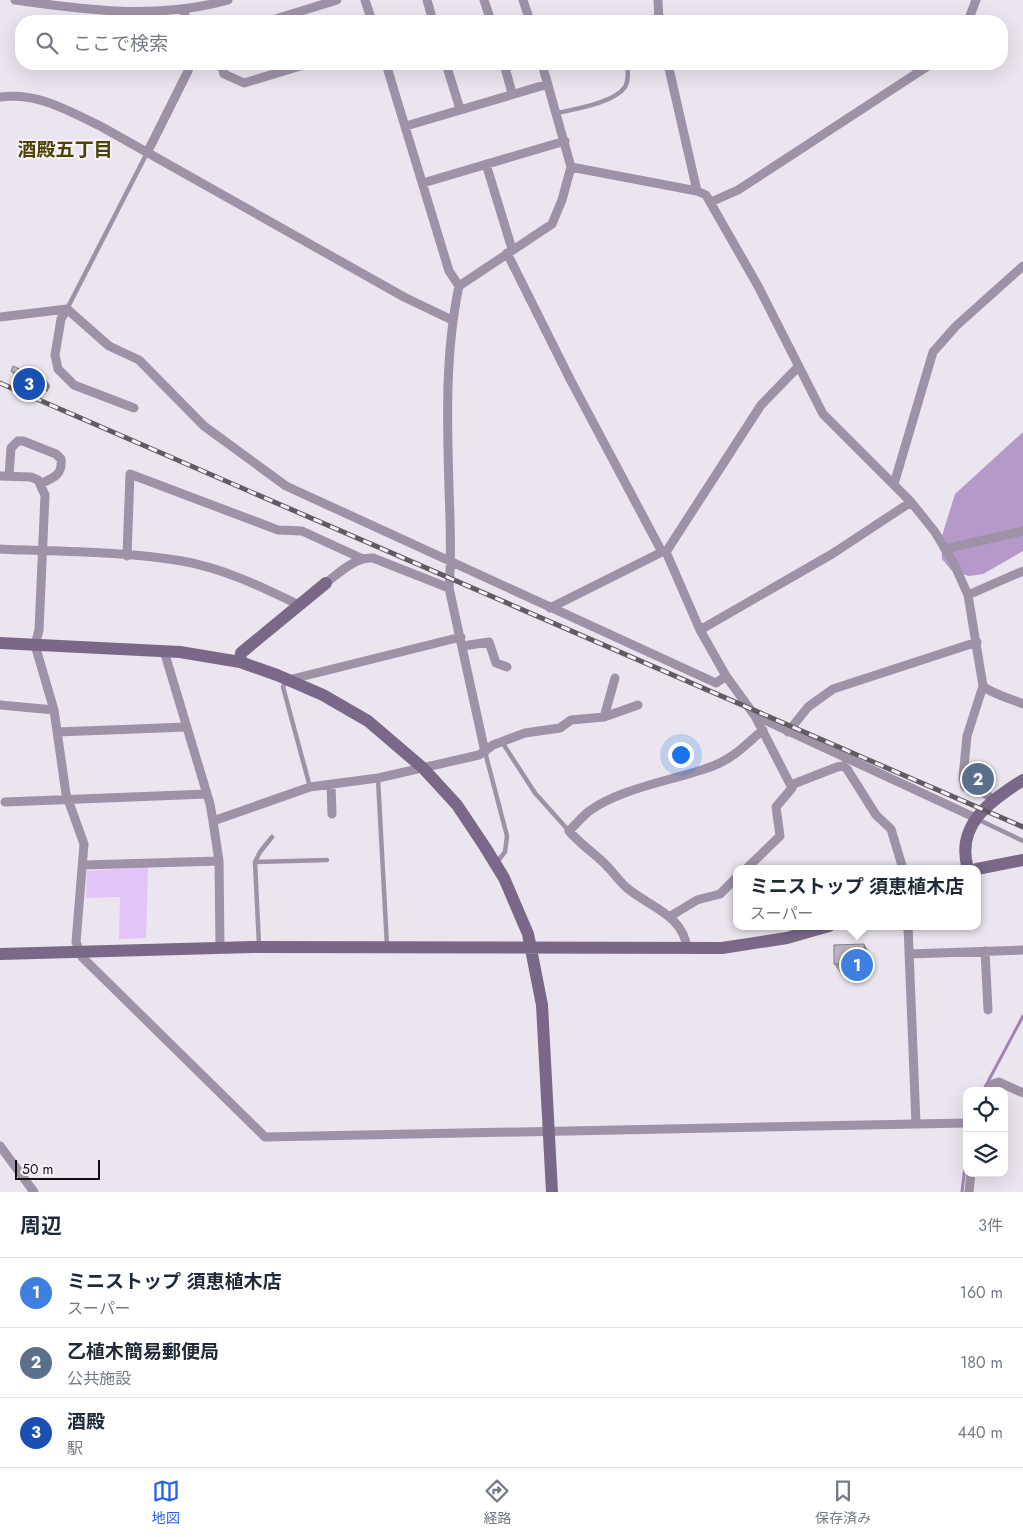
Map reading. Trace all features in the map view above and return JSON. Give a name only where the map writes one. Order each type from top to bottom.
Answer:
[{"type":"street","points":[[15,0],[75,9],[130,12],[184,9],[228,0]]},
{"type":"street","points":[[288,15],[337,0]]},
{"type":"street","points":[[365,0],[370,15]]},
{"type":"street","points":[[427,0],[431,15]]},
{"type":"street","points":[[484,0],[489,15]]},
{"type":"street","points":[[523,0],[528,15]]},
{"type":"street","points":[[658,0],[659,15]]},
{"type":"street","points":[[970,15],[976,0]]},
{"type":"street","points":[[184,9],[185,15]]},
{"type":"street","points":[[147,153],[188,70]]},
{"type":"street","points":[[223,70],[224,74],[244,83],[286,70]]},
{"type":"street","points":[[388,70],[449,271],[459,286]]},
{"type":"street","points":[[448,70],[460,109]]},
{"type":"street","points":[[506,70],[512,93]]},
{"type":"street","points":[[485,752],[449,588],[451,561],[448,442],[452,320],[459,286],[552,224],[571,167],[565,140],[544,70]]},
{"type":"street","points":[[669,70],[697,191]]},
{"type":"street","points":[[711,202],[738,190],[922,70]]},
{"type":"street","points":[[406,126],[512,93],[548,84]]},
{"type":"street","points":[[0,97],[30,96],[52,102],[404,297],[452,320]]},
{"type":"street","points":[[423,184],[565,140]]},
{"type":"street","points":[[486,164],[509,251],[571,381],[664,552],[700,630],[726,676],[755,716],[792,788],[776,807],[780,836],[750,865]]},
{"type":"street","points":[[571,167],[697,191],[706,195],[758,286],[823,414],[894,484],[935,532],[945,548],[968,596],[983,686],[966,736],[963,777],[965,786],[986,794],[994,800]]},
{"type":"street","points":[[894,484],[933,352],[956,326],[1023,266]]},
{"type":"street","points":[[0,317],[67,309],[109,346],[139,360],[204,426],[286,486],[451,561],[457,566],[716,683],[726,676]]},
{"type":"street","points":[[67,309],[61,319],[56,346],[55,355],[58,370],[74,385],[134,408]]},
{"type":"street","points":[[550,608],[664,552],[761,405],[798,367]]},
{"type":"street","points":[[40,484],[60,472],[61,459],[56,454],[23,441],[14,444],[11,448],[5,476],[31,477],[38,480],[45,495],[39,630],[35,645],[54,710],[67,798],[84,844],[84,865],[76,942],[79,951],[82,957],[170,1046],[265,1137],[963,1123]]},
{"type":"street","points":[[127,556],[130,474],[278,530],[302,532],[363,559]]},
{"type":"street","points":[[700,630],[832,554],[911,502]]},
{"type":"street","points":[[945,548],[1023,531]]},
{"type":"street","points":[[0,549],[183,561],[256,584],[299,605]]},
{"type":"street","points":[[240,662],[241,653],[348,566],[363,559],[373,558],[449,588]]},
{"type":"street","points":[[968,596],[1023,571]]},
{"type":"street","points":[[288,680],[462,641],[489,642],[496,664],[507,667]]},
{"type":"street","points":[[788,732],[808,707],[833,689],[977,642]]},
{"type":"street","points":[[0,643],[164,651],[240,662],[323,695],[368,721],[423,768],[458,805],[504,878],[531,947],[542,1005],[552,1192]]},
{"type":"street","points":[[164,651],[207,794],[213,821],[219,861],[220,947]]},
{"type":"street","points":[[604,717],[615,678]]},
{"type":"street","points":[[983,686],[988,691],[1023,704]]},
{"type":"street","points":[[0,704],[54,710]]},
{"type":"street","points":[[213,821],[310,787],[378,778],[423,768],[485,752],[502,742],[525,733],[560,728],[572,720],[604,717],[638,705]]},
{"type":"street","points":[[755,716],[846,764],[976,818]]},
{"type":"street","points":[[57,732],[187,728]]},
{"type":"street","points":[[687,948],[678,925],[657,906],[628,888],[606,864],[578,842],[569,831],[587,813],[598,806],[623,795],[714,766],[736,754],[763,730]]},
{"type":"street","points":[[790,785],[846,764]]},
{"type":"street","points":[[846,764],[876,815],[892,830],[902,865]]},
{"type":"street","points":[[967,865],[964,858],[967,831],[976,818],[994,800],[1023,780]]},
{"type":"street","points":[[331,784],[332,814]]},
{"type":"street","points":[[5,802],[67,798],[207,794]]},
{"type":"street","points":[[981,868],[1023,860]]},
{"type":"street","points":[[84,865],[219,861]]},
{"type":"street","points":[[668,917],[697,900],[720,894],[733,881]]},
{"type":"street","points":[[0,954],[220,947],[687,948],[752,944],[787,938],[815,930]]},
{"type":"street","points":[[908,930],[916,1124]]},
{"type":"street","points":[[909,954],[1023,950]]},
{"type":"street","points":[[985,951],[988,1010]]},
{"type":"street","points":[[991,1087],[993,1084],[999,1082],[1023,1093]]},
{"type":"street","points":[[0,1146],[34,1192]]},
{"type":"street","points":[[969,1192],[971,1177]]},
{"type":"lane","points":[[557,113],[602,102],[613,96],[624,88],[628,80],[627,70]]},
{"type":"lane","points":[[67,309],[147,153]]},
{"type":"lane","points":[[288,680],[283,687],[310,787]]},
{"type":"lane","points":[[502,742],[535,792],[569,831]]},
{"type":"lane","points":[[485,752],[507,836],[505,852],[495,864]]},
{"type":"lane","points":[[378,778],[387,947]]},
{"type":"lane","points":[[976,818],[1023,841]]},
{"type":"lane","points":[[259,947],[255,862],[272,837]]},
{"type":"lane","points":[[255,862],[326,860]]},
{"type":"shaded area","points":[[1023,432],[1023,551],[983,574],[969,576],[952,571],[942,559],[941,539],[955,494]]},
{"type":"shaded area","points":[[148,867],[146,938],[119,939],[120,897],[86,898],[87,871]]},
{"type":"building","points":[[13,366],[28,373],[31,367],[41,371],[38,376],[45,379],[42,385],[11,371]]},
{"type":"building","points":[[864,944],[864,964],[834,964],[834,945]]},
{"type":"waterway","points":[[985,1087],[1023,1016]]},
{"type":"waterway","points":[[962,1192],[964,1177]]},
{"type":"railway","points":[[0,383],[1023,827]]},
{"type":"place","name":"酒殿","points":[[29,384]]},
{"type":"place","name":"乙植木簡易郵便局","points":[[978,779]]},
{"type":"place","name":"ミニストップ 須恵植木店","points":[[857,965]]},
{"type":"district","name":"酒殿五丁目","points":[[65,149]]}]
